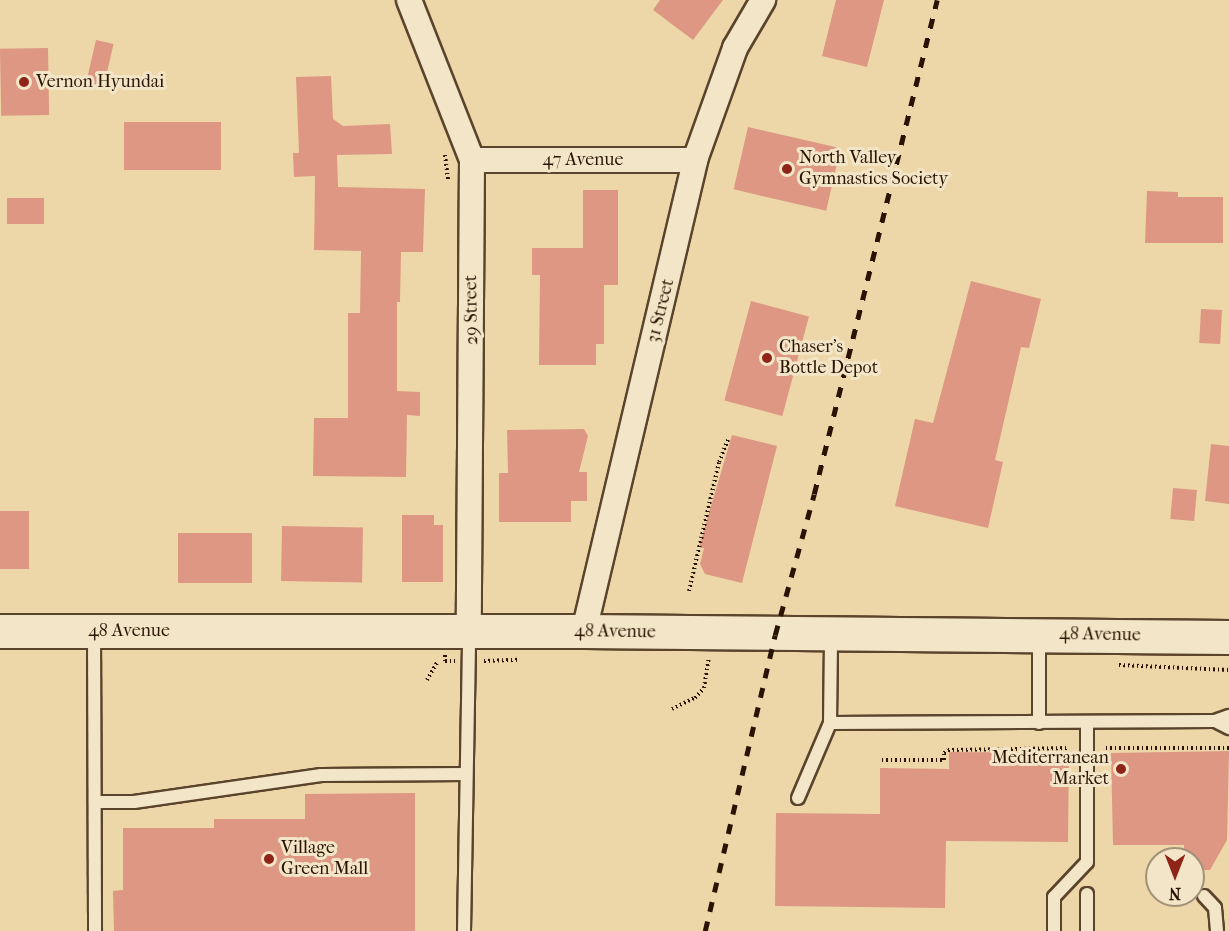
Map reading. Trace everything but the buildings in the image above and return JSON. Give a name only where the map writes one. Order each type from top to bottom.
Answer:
[{"type":"main road","name":"48 Avenue","points":[[0,631],[584,631],[1229,637]]},
{"type":"street","name":"29 Street","points":[[409,0],[472,160],[470,631]]},
{"type":"street","name":"31 Street","points":[[584,631],[695,160],[735,48],[763,0]]},
{"type":"street","name":"47 Avenue","points":[[472,160],[695,160]]},
{"type":"lane","points":[[94,631],[95,931]]},
{"type":"lane","points":[[464,931],[470,631]]},
{"type":"lane","points":[[798,798],[830,723],[831,635]]},
{"type":"lane","points":[[1039,635],[1039,723]]},
{"type":"lane","points":[[830,723],[1215,721],[1229,716]]},
{"type":"lane","points":[[1215,721],[1229,728]]},
{"type":"lane","points":[[1054,931],[1054,897],[1087,862],[1088,723]]},
{"type":"lane","points":[[95,802],[134,802],[321,775],[466,774]]},
{"type":"lane","points":[[1087,894],[1087,931]]},
{"type":"lane","points":[[1205,897],[1215,908],[1217,931]]},
{"type":"path","points":[[443,149],[449,187]]},
{"type":"path","points":[[689,591],[718,462],[728,440]]},
{"type":"path","points":[[672,709],[695,698],[704,688],[710,658]]},
{"type":"path","points":[[426,680],[438,661]]},
{"type":"path","points":[[882,760],[944,760],[944,753],[948,750],[1069,748]]},
{"type":"path","points":[[1106,748],[1229,748]]},
{"type":"railway","points":[[705,931],[775,635],[814,494],[937,0]]},
{"type":"place","name":"Vernon Hyundai","points":[[24,82]]},
{"type":"place","name":"North Valley Gymnastics Society","points":[[787,169]]},
{"type":"place","name":"Chaser's Bottle Depot","points":[[767,358]]},
{"type":"place","name":"Mediterranean Market","points":[[1121,769]]},
{"type":"place","name":"Village Green Mall","points":[[269,859]]}]
